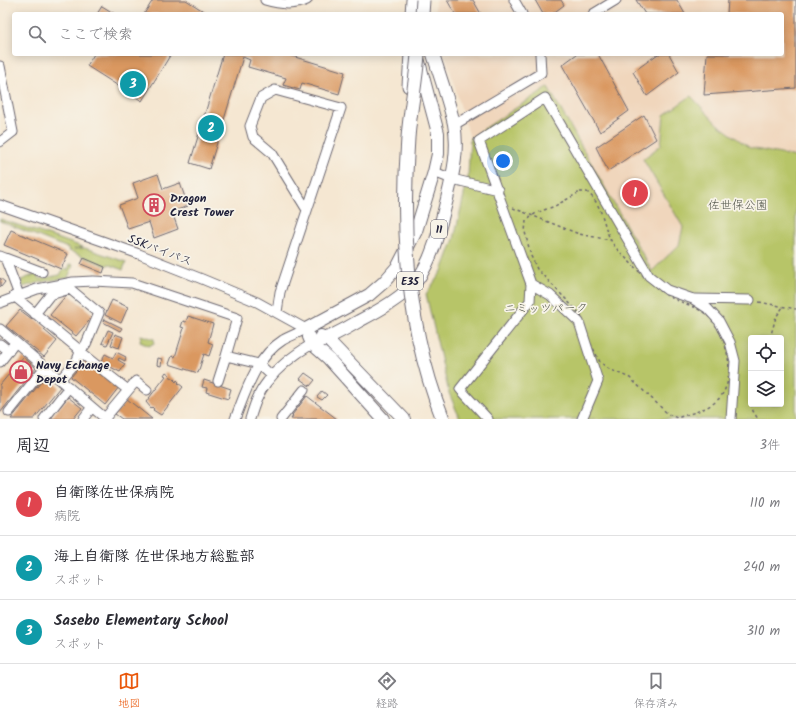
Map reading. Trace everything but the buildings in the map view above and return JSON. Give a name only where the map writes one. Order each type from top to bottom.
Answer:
[{"type":"highway","points":[[413,9],[423,0]]},
{"type":"highway","points":[[426,12],[428,0]]},
{"type":"highway","name":"E35","points":[[416,56],[408,138],[406,203],[409,273],[414,316],[422,356],[433,396],[443,419]]},
{"type":"main road","name":"11","points":[[306,329],[369,295],[384,282],[398,266],[416,231],[434,172],[438,154],[438,133],[416,56]]},
{"type":"main road","name":"11","points":[[312,344],[327,339],[386,306],[417,279],[428,260],[438,236],[452,179],[456,155],[454,125],[434,56]]},
{"type":"main road","points":[[306,329],[327,339],[404,419]]},
{"type":"main road","points":[[306,329],[312,344],[328,358],[383,419]]},
{"type":"street","points":[[265,0],[282,2],[302,2],[307,0]]},
{"type":"street","points":[[514,0],[521,12]]},
{"type":"street","points":[[596,12],[616,0]]},
{"type":"street","points":[[454,125],[541,73],[540,56]]},
{"type":"street","points":[[0,66],[13,132],[0,142]]},
{"type":"street","points":[[277,312],[280,292],[341,108],[275,90],[261,98],[250,126],[253,137],[272,153],[307,210]]},
{"type":"street","points":[[488,419],[460,389],[530,301],[531,284],[479,140],[545,98],[649,276],[667,290],[693,299],[706,308],[719,321],[730,342],[735,361],[731,419]]},
{"type":"street","points":[[434,172],[452,179],[498,190]]},
{"type":"street","name":"SSKバイパス","points":[[0,205],[139,254],[257,302],[306,329]]},
{"type":"street","points":[[3,257],[42,272]]},
{"type":"street","points":[[3,257],[17,296],[35,314],[128,390]]},
{"type":"street","points":[[35,314],[48,291],[72,282],[86,281],[132,284],[237,318],[218,381]]},
{"type":"street","points":[[531,284],[550,295],[579,322],[598,381],[582,419]]},
{"type":"street","points":[[0,303],[17,296],[70,289],[99,313],[86,344],[80,352],[77,360],[60,380]]},
{"type":"street","points":[[693,299],[750,300]]},
{"type":"street","points":[[0,329],[106,418],[136,381],[147,390]]},
{"type":"street","points":[[235,419],[258,364],[282,341],[306,329]]},
{"type":"street","points":[[0,362],[16,342]]},
{"type":"street","points":[[0,344],[9,351]]},
{"type":"street","points":[[250,419],[258,398],[267,382],[292,356],[312,344]]},
{"type":"street","points":[[226,356],[258,364],[272,376]]},
{"type":"street","points":[[9,412],[45,367]]},
{"type":"street","points":[[44,419],[69,387]]},
{"type":"street","points":[[281,419],[304,390]]},
{"type":"street","points":[[83,419],[92,407]]},
{"type":"path","points":[[592,190],[593,197]]},
{"type":"path","points":[[580,192],[587,192],[593,197],[598,203],[610,240],[616,248],[663,293],[708,316],[716,326],[726,348],[729,366],[726,388],[714,403],[677,418],[668,414],[630,378],[609,369],[600,362],[587,336],[581,315],[537,269],[531,256],[525,232],[526,221],[531,216],[555,206],[580,192]]},
{"type":"path","points":[[515,214],[513,208],[579,234],[610,240]]},
{"type":"path","points":[[750,300],[796,309]]},
{"type":"path","points":[[771,335],[776,317],[783,306]]},
{"type":"path","points":[[752,407],[758,419]]},
{"type":"shaded area","points":[[435,0],[796,0],[796,157],[750,148],[717,124],[691,96],[664,115],[661,145],[643,159],[683,227],[679,245],[652,271],[548,87],[470,138],[446,56],[784,56],[784,12],[435,12]]},
{"type":"green space","name":"ニミッツパーク","points":[[548,87],[652,271],[679,245],[683,227],[643,159],[661,145],[664,115],[691,96],[717,124],[750,148],[796,157],[796,419],[460,419],[449,393],[426,294],[442,271],[454,239],[468,177],[470,138]]},
{"type":"green space","points":[[0,219],[83,247],[74,249],[85,248],[126,262],[123,270],[108,264],[107,266],[69,251],[70,249],[0,221]]},
{"type":"green space","points":[[70,264],[73,265],[68,278],[46,281],[23,287],[21,280],[36,274],[39,279],[60,275],[64,268],[68,270]]},
{"type":"green space","points":[[141,335],[154,339],[154,343],[149,346],[140,342]]},
{"type":"place","name":"Sasebo Elementary School","points":[[133,84]]},
{"type":"place","name":"海上自衛隊 佐世保地方総監部","points":[[211,128]]},
{"type":"place","name":"自衛隊佐世保病院","points":[[635,193]]},
{"type":"place","name":"Dragon Crest Tower","points":[[154,205]]},
{"type":"place","name":"Navy Echange Depot","points":[[21,372]]},
{"type":"park label","name":"佐世保公園","points":[[738,205]]}]
